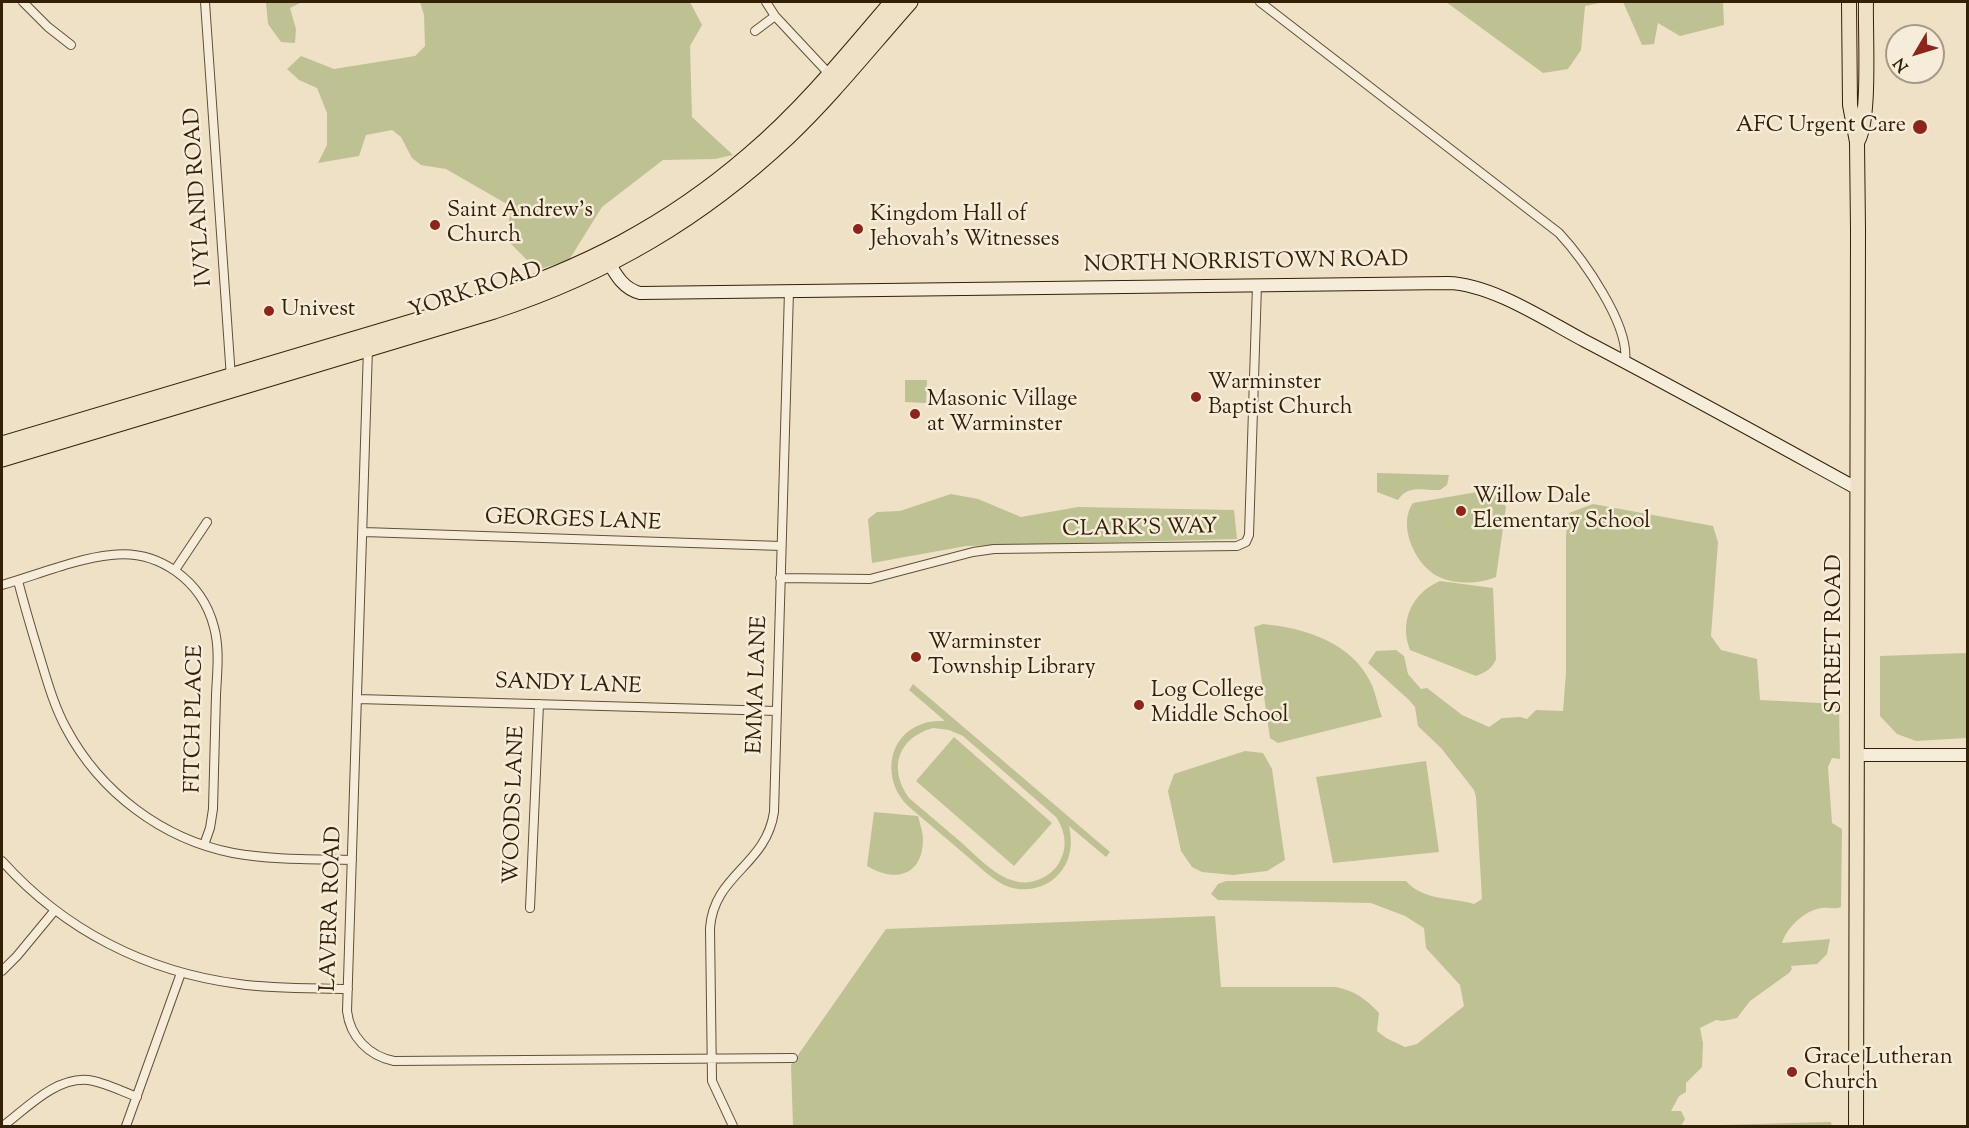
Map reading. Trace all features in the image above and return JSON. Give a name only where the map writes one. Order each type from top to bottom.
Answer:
[{"type":"highway","name":"YORK ROAD","points":[[2,459],[232,383],[368,342],[521,303],[552,291],[607,259],[671,229],[725,192],[789,136],[892,2]]},
{"type":"highway","name":"YORK ROAD","points":[[834,79],[910,2]]},
{"type":"highway","name":"YORK ROAD","points":[[2,444],[232,383]]},
{"type":"main road","name":"STREET ROAD","points":[[1849,2],[1850,105],[1857,142],[1856,1126]]},
{"type":"main road","name":"STREET ROAD","points":[[1857,142],[1862,135],[1866,113],[1866,2]]},
{"type":"street","points":[[23,2],[48,27],[71,45]]},
{"type":"street","name":"IVYLAND ROAD","points":[[205,2],[232,383]]},
{"type":"street","points":[[766,2],[775,16],[834,79]]},
{"type":"street","points":[[1260,2],[1559,233],[1592,275],[1620,328],[1625,344],[1625,361]]},
{"type":"street","points":[[755,30],[775,16]]},
{"type":"street","name":"NORTH NORRISTOWN ROAD","points":[[607,259],[626,287],[639,293],[1448,283],[1470,285],[1493,294],[1625,361],[1858,489]]},
{"type":"street","name":"CLARK'S WAY","points":[[780,578],[870,579],[973,552],[994,549],[1208,547],[1243,544],[1249,535],[1257,285]]},
{"type":"street","name":"EMMA LANE","points":[[733,1126],[712,1081],[711,917],[717,897],[755,855],[770,831],[774,812],[789,291]]},
{"type":"street","name":"LAVERA ROAD","points":[[368,342],[364,532],[348,989],[348,1019],[355,1035],[361,1043],[377,1055],[394,1061],[793,1058]]},
{"type":"street","points":[[175,570],[207,522]]},
{"type":"street","name":"GEORGES LANE","points":[[364,532],[781,546]]},
{"type":"street","name":"FITCH PLACE","points":[[2,585],[110,555],[147,558],[175,570],[189,581],[204,602],[215,628],[217,642],[213,809],[204,845]]},
{"type":"street","points":[[18,581],[54,703],[65,727],[87,761],[113,790],[136,810],[167,829],[204,845],[250,856],[352,860]]},
{"type":"street","name":"SANDY LANE","points":[[358,699],[777,711]]},
{"type":"street","name":"WOODS LANE","points":[[530,908],[539,704]]},
{"type":"street","points":[[1857,755],[1968,755]]},
{"type":"street","points":[[2,861],[21,882],[84,930],[116,949],[150,963],[181,973],[242,985],[348,989]]},
{"type":"street","points":[[2,971],[55,910]]},
{"type":"street","points":[[126,1126],[181,973]]},
{"type":"street","points":[[3,1126],[52,1089],[67,1082],[88,1080],[137,1096]]},
{"type":"green space","points":[[266,2],[302,2],[290,8],[296,29],[295,43],[281,42],[268,24]]},
{"type":"green space","points":[[420,2],[690,2],[702,25],[690,46],[692,117],[733,155],[715,159],[663,160],[602,207],[569,260],[537,270],[508,241],[508,225],[512,207],[446,169],[421,165],[412,158],[401,137],[392,130],[366,135],[359,156],[318,163],[327,145],[327,113],[317,88],[299,80],[287,69],[301,56],[334,69],[415,56],[425,46],[424,15]]},
{"type":"green space","points":[[1446,2],[1604,2],[1585,6],[1581,50],[1568,69],[1543,73]]},
{"type":"green space","points":[[1623,2],[1723,2],[1724,25],[1680,36],[1658,23],[1654,44],[1642,45]]},
{"type":"green space","points":[[905,380],[927,380],[926,403],[905,402]]},
{"type":"green space","points":[[1377,473],[1449,475],[1447,485],[1440,490],[1411,490],[1398,500],[1377,492]]},
{"type":"green space","points":[[1489,490],[1498,495],[1506,507],[1496,577],[1467,582],[1451,581],[1437,576],[1422,563],[1411,543],[1407,522],[1413,503]]},
{"type":"green space","points":[[951,494],[978,499],[1021,517],[1078,507],[1234,510],[1237,539],[966,546],[872,563],[868,519],[877,512],[900,511]]},
{"type":"green space","points":[[1593,504],[1713,526],[1718,542],[1711,636],[1721,650],[1757,659],[1760,700],[1839,704],[1840,759],[1832,758],[1828,767],[1832,823],[1842,829],[1841,907],[1822,908],[1809,912],[1788,931],[1782,943],[1830,939],[1827,954],[1817,964],[1791,966],[1789,973],[1750,1001],[1737,1018],[1716,1020],[1700,1028],[1703,1043],[1702,1067],[1686,1083],[1686,1092],[1679,1096],[1671,1111],[1681,1111],[1685,1119],[1681,1126],[793,1126],[791,1065],[886,929],[1215,916],[1221,987],[1336,987],[1343,989],[1360,996],[1379,1013],[1377,1031],[1386,1038],[1405,1047],[1417,1044],[1464,1006],[1460,985],[1426,948],[1424,928],[1405,916],[1371,903],[1218,900],[1211,894],[1218,884],[1226,881],[1406,881],[1429,895],[1474,904],[1482,899],[1474,790],[1441,748],[1418,726],[1415,707],[1368,663],[1376,651],[1396,650],[1404,656],[1408,674],[1421,689],[1427,688],[1462,715],[1489,727],[1502,718],[1527,719],[1536,710],[1563,711],[1566,673],[1566,535],[1569,513]]},
{"type":"green space","points":[[1440,581],[1493,588],[1496,659],[1488,670],[1476,676],[1410,650],[1406,629],[1410,609],[1422,593]]},
{"type":"green space","points":[[1263,624],[1296,629],[1311,634],[1340,648],[1353,658],[1364,670],[1372,685],[1382,717],[1278,743],[1270,738],[1254,627]]},
{"type":"green space","points":[[1967,653],[1967,738],[1916,741],[1897,734],[1880,716],[1880,656]]},
{"type":"green space","points":[[913,684],[1110,852],[1106,857],[1069,826],[1071,847],[1068,860],[1061,872],[1045,884],[1027,889],[1009,887],[982,869],[908,806],[894,785],[892,761],[901,739],[910,730],[922,724],[945,721],[909,690]],"holes":[[[933,728],[949,730],[963,736],[1056,817],[1062,827],[1064,850],[1058,864],[1046,876],[1029,882],[1007,879],[988,866],[909,798],[899,776],[898,766],[904,747],[911,739]]]},
{"type":"green space","points":[[954,737],[1052,823],[1014,866],[916,781]]},
{"type":"green space","points":[[1245,751],[1263,753],[1272,769],[1285,860],[1267,871],[1233,875],[1202,872],[1192,867],[1181,851],[1168,791],[1174,774]]},
{"type":"green space","points":[[1426,761],[1439,852],[1333,863],[1316,777]]},
{"type":"green space","points":[[874,812],[918,816],[923,836],[922,851],[913,868],[906,873],[888,874],[867,866]]},
{"type":"green space","points":[[1831,1122],[1832,1126],[1681,1126]]},
{"type":"place","name":"AFC Urgent Care","points":[[1920,127]]},
{"type":"place","name":"Saint Andrew's Church","points":[[435,225]]},
{"type":"place","name":"Kingdom Hall of Jehovah's Witnesses","points":[[858,229]]},
{"type":"place","name":"Univest","points":[[269,311]]},
{"type":"place","name":"Warminster Baptist Church","points":[[1196,397]]},
{"type":"place","name":"Masonic Village at Warminster","points":[[915,414]]},
{"type":"place","name":"Willow Dale Elementary School","points":[[1461,511]]},
{"type":"place","name":"Warminster Township Library","points":[[916,657]]},
{"type":"place","name":"Log College Middle School","points":[[1139,705]]},
{"type":"place","name":"Grace Lutheran Church","points":[[1792,1072]]}]
